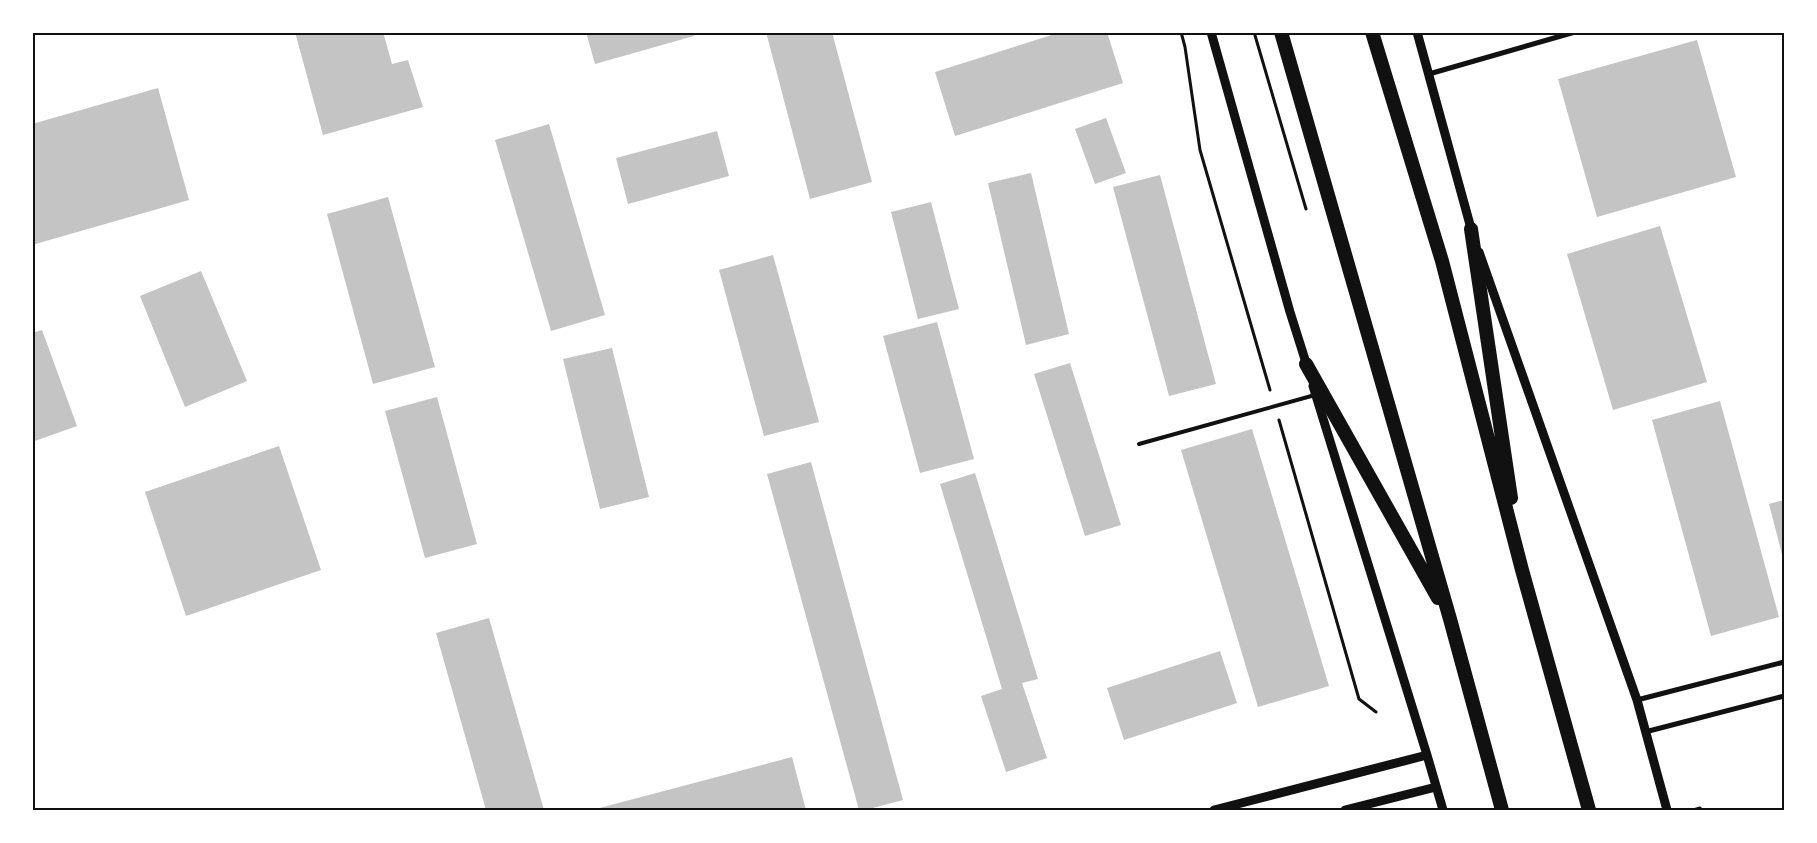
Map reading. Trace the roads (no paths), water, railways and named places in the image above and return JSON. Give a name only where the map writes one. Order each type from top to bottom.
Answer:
[{"type":"highway","points":[[1281,32],[1450,618],[1502,810]]},
{"type":"highway","points":[[1372,32],[1442,261],[1522,570],[1589,810]]},
{"type":"highway","points":[[1471,229],[1522,570]]},
{"type":"highway","points":[[1306,364],[1450,618]]},
{"type":"street","points":[[1211,32],[1290,312],[1428,755],[1443,810]]},
{"type":"street","points":[[1418,32],[1471,229],[1637,700],[1667,810]]},
{"type":"street","points":[[1429,74],[1575,32]]},
{"type":"street","points":[[1637,700],[1784,662]]},
{"type":"street","points":[[1646,732],[1784,696]]},
{"type":"street","points":[[1214,810],[1428,755]]},
{"type":"street","points":[[1345,810],[1436,787]]},
{"type":"lane","points":[[1138,444],[1316,395]]}]
